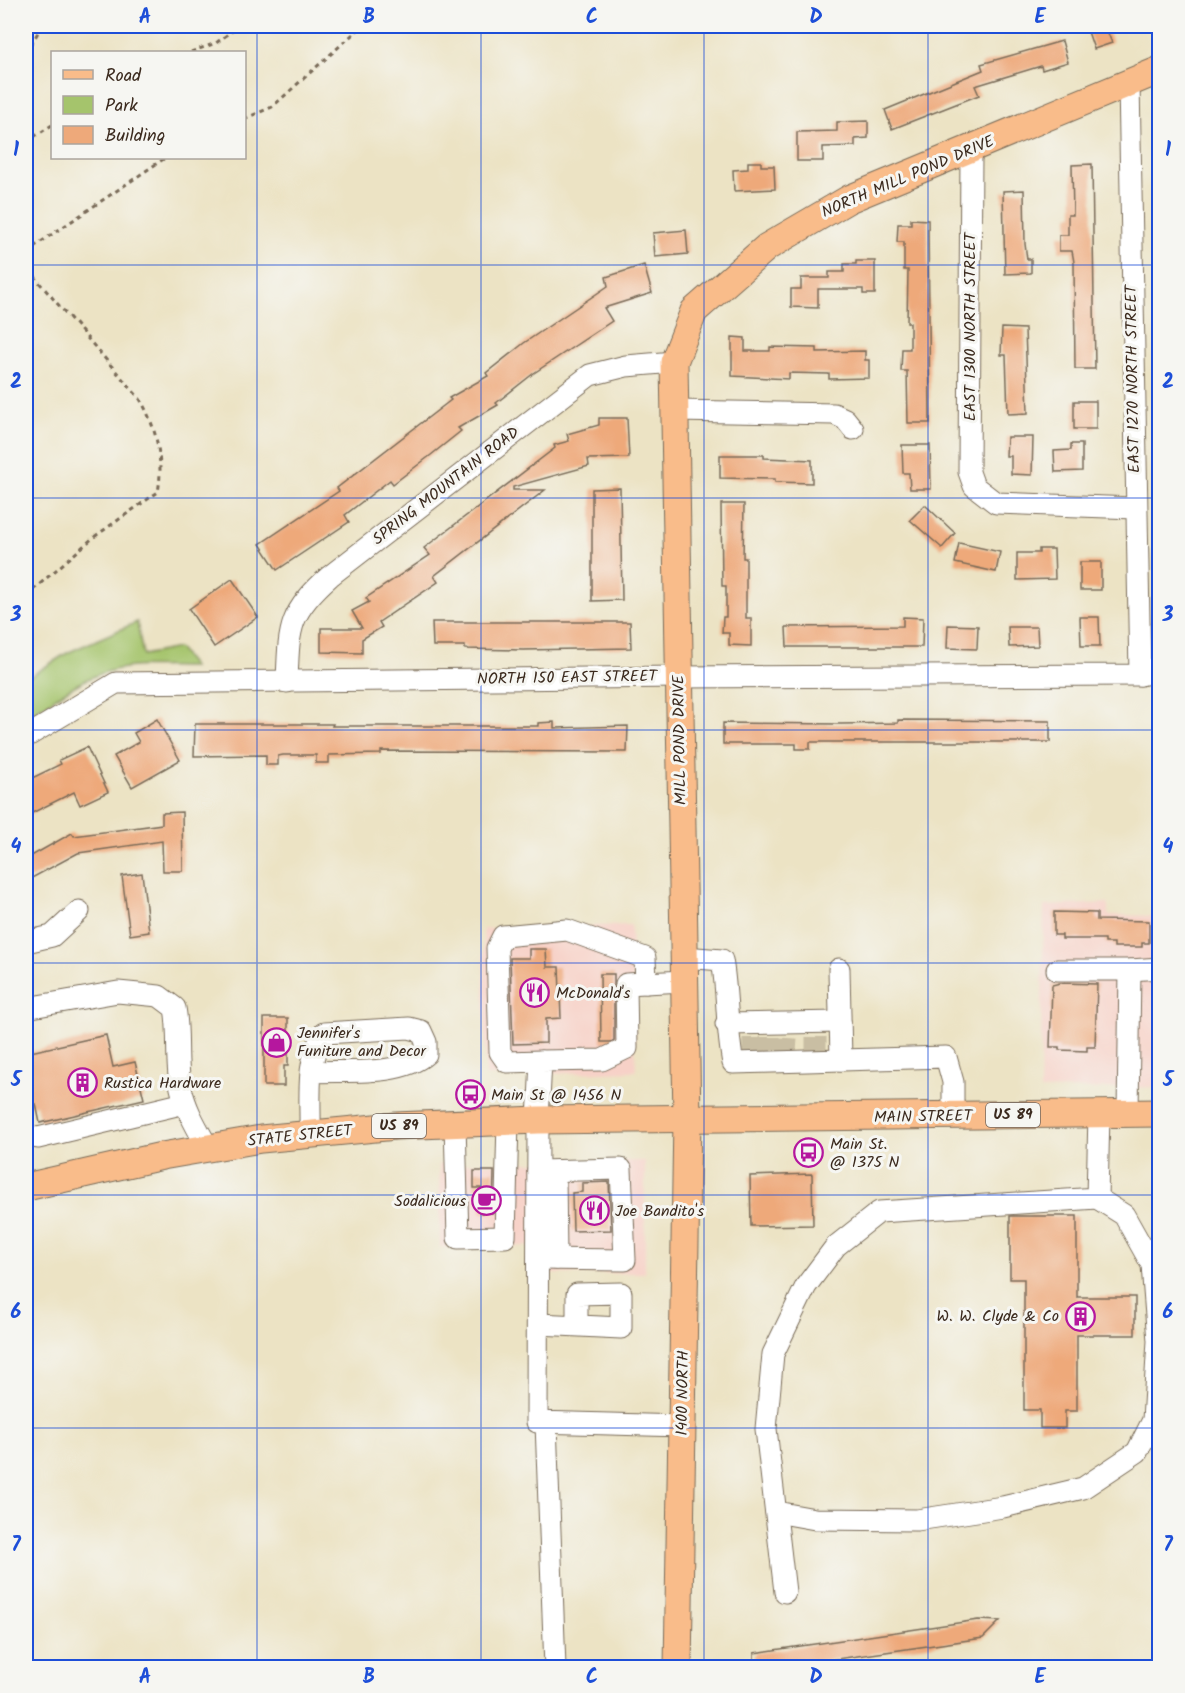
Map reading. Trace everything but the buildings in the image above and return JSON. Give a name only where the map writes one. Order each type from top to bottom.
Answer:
[{"type":"main road","name":"NORTH MILL POND DRIVE","points":[[674,362],[694,311],[767,248],[849,199],[971,151],[1160,70]]},
{"type":"main road","name":"MILL POND DRIVE","points":[[674,362],[687,1119]]},
{"type":"main road","name":"MAIN STREET","points":[[687,1119],[1160,1113]]},
{"type":"main road","name":"STATE STREET","points":[[26,1187],[208,1148],[310,1134],[508,1121],[687,1119]]},
{"type":"main road","name":"1400 NORTH","points":[[678,1668],[687,1119]]},
{"type":"street","name":"EAST 1270 NORTH STREET","points":[[1129,83],[1135,508],[1150,673]]},
{"type":"street","name":"EAST 1300 NORTH STREET","points":[[971,151],[969,472],[974,486],[986,498],[1009,505],[1135,508]]},
{"type":"street","name":"SPRING MOUNTAIN ROAD","points":[[287,682],[288,645],[298,609],[330,576],[590,375],[626,366],[674,362]]},
{"type":"street","points":[[676,411],[834,414],[845,419],[853,429]]},
{"type":"street","name":"NORTH 150 EAST STREET","points":[[26,737],[116,683],[1150,673]]},
{"type":"street","points":[[26,942],[52,936],[79,911]]},
{"type":"street","points":[[646,983],[645,958],[567,930],[503,936],[497,948],[500,1052],[507,1062],[602,1060],[627,1048],[626,984],[646,983],[684,969],[722,960],[726,985],[726,1024],[733,1063],[840,1022]]},
{"type":"street","points":[[1057,970],[1160,968]]},
{"type":"street","points":[[839,969],[841,1060]]},
{"type":"street","points":[[1128,1113],[1130,970]]},
{"type":"street","points":[[26,1008],[118,992],[159,996],[175,1008],[179,1031],[180,1085],[185,1104],[208,1148]]},
{"type":"street","points":[[726,1024],[841,1060],[946,1058],[953,1082],[953,1116]]},
{"type":"street","points":[[310,1134],[312,1072],[315,1047],[324,1033],[409,1028],[420,1031],[426,1042],[426,1054],[401,1068],[312,1072]]},
{"type":"street","points":[[542,1061],[538,1120],[546,1171],[547,1259],[538,1324],[537,1422],[682,1426]]},
{"type":"street","points":[[26,1136],[38,1138],[185,1104]]},
{"type":"street","points":[[1097,1198],[1099,1113]]},
{"type":"street","points":[[455,1124],[458,1238],[505,1237],[508,1121]]},
{"type":"street","points":[[546,1171],[621,1169],[625,1260],[547,1259]]},
{"type":"street","points":[[776,1512],[815,1519],[917,1520],[1004,1507],[1083,1488],[1137,1452],[1153,1420],[1158,1341],[1152,1265],[1124,1215],[1097,1198],[879,1212],[837,1246],[806,1286],[773,1354],[766,1429],[785,1592]]},
{"type":"street","points":[[538,1324],[577,1324]]},
{"type":"street","points":[[546,1423],[555,1668]]},
{"type":"path","points":[[26,52],[42,26]]},
{"type":"path","points":[[194,51],[216,44],[239,26]]},
{"type":"path","points":[[354,26],[361,27]]},
{"type":"path","points":[[246,118],[272,107],[361,27]]},
{"type":"path","points":[[26,142],[51,126]]},
{"type":"path","points":[[26,252],[164,159]]},
{"type":"path","points":[[26,259],[37,280],[140,399],[151,417],[161,475],[158,492],[109,525],[26,596]]},
{"type":"shaded area","points":[[1108,903],[1108,915],[1159,916],[1159,1087],[1040,1090],[1044,906]]},
{"type":"shaded area","points":[[631,925],[636,1071],[486,1076],[483,929]]},
{"type":"shaded area","points":[[645,1161],[645,1273],[549,1274],[547,1246],[440,1247],[439,1164]]},
{"type":"green space","points":[[137,622],[143,655],[178,648],[193,667],[131,667],[99,674],[77,684],[26,717],[26,679],[67,653]]},
{"type":"tunnel","points":[[770,1037],[770,1052]]},
{"type":"tunnel","points":[[816,1037],[816,1051]]},
{"type":"tunnel","points":[[753,1038],[753,1053]]},
{"type":"tunnel","points":[[786,1052],[787,1038]]},
{"type":"place","name":"McDonald's","points":[[535,993]]},
{"type":"place","name":"Jennifer's Funiture and Decor","points":[[276,1042]]},
{"type":"place","name":"Rustica Hardware","points":[[83,1083]]},
{"type":"place","name":"Main St @ 1456 N","points":[[470,1095]]},
{"type":"place","name":"Main St. @ 1375 N","points":[[809,1153]]},
{"type":"place","name":"Sodalicious","points":[[487,1201]]},
{"type":"place","name":"Joe Bandito's","points":[[594,1211]]},
{"type":"place","name":"W. W. Clyde & Co","points":[[1080,1316]]}]
